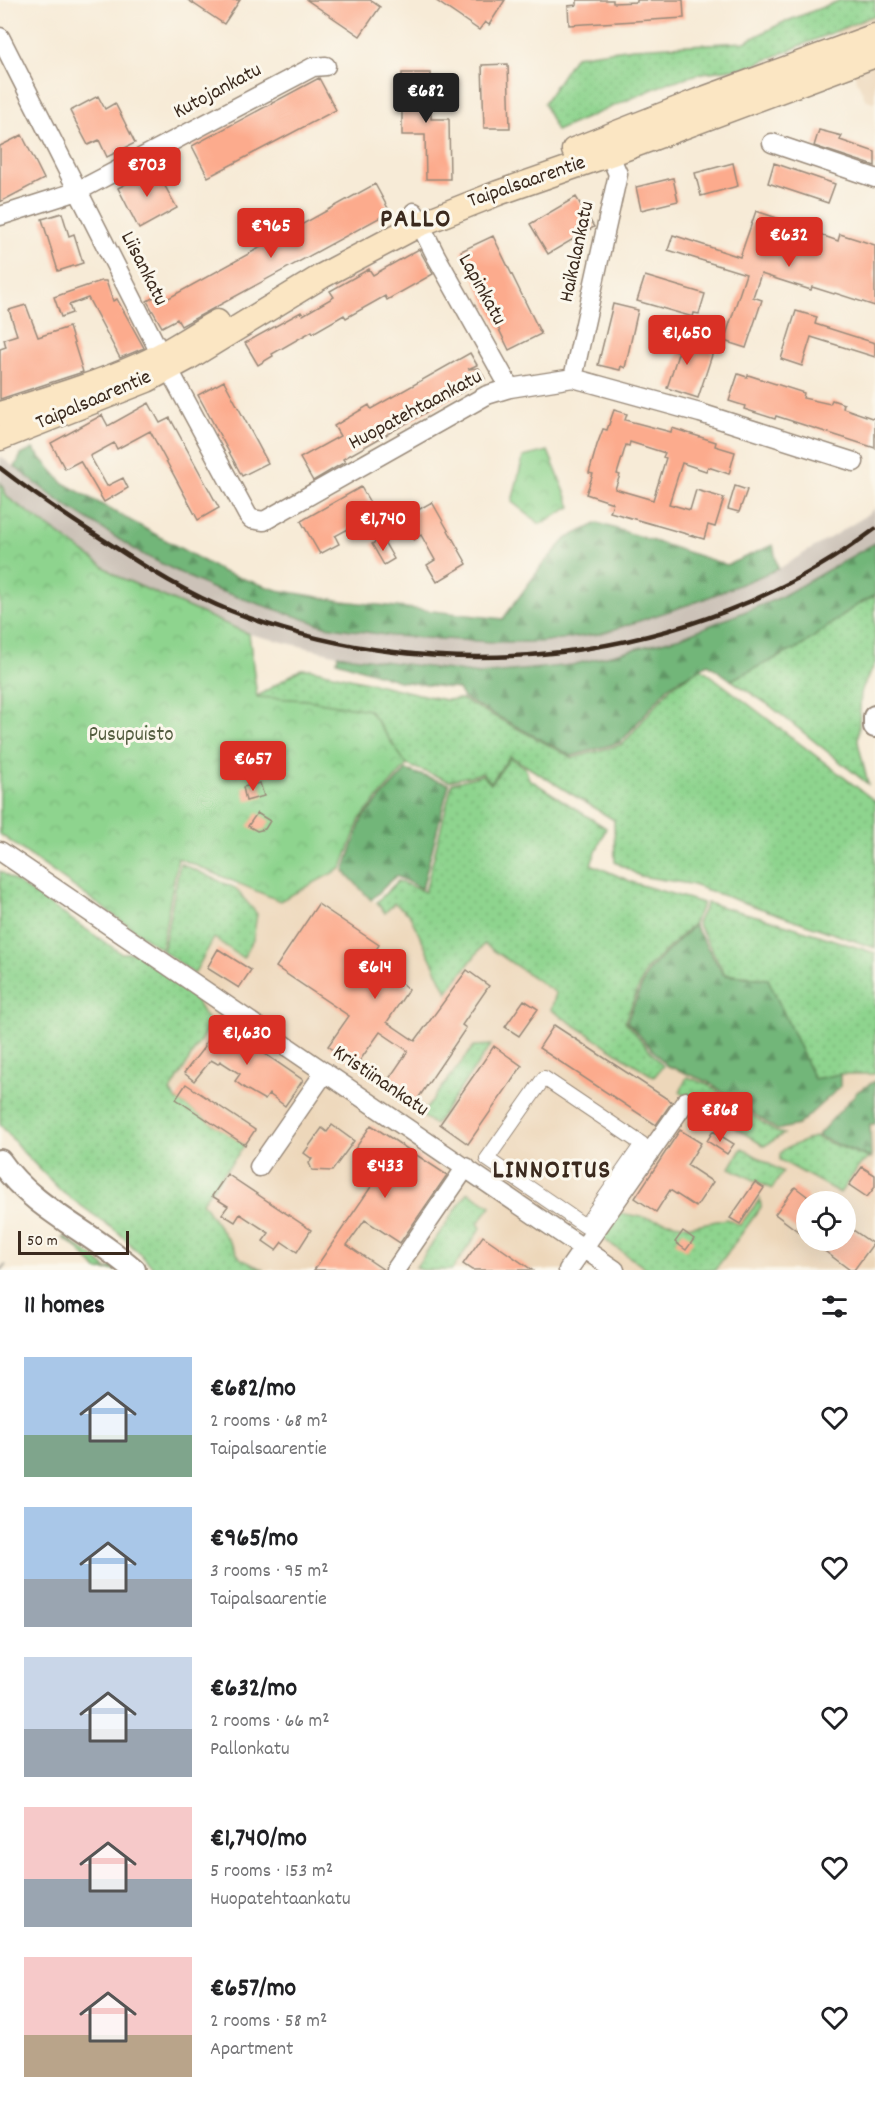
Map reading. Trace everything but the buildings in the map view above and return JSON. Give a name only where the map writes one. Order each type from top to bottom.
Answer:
[{"type":"main road","name":"Taipalsaarentie","points":[[0,414],[165,362],[322,276],[417,218],[498,193],[606,147],[698,101],[875,36]]},
{"type":"main road","name":"Taipalsaarentie","points":[[606,147],[875,56]]},
{"type":"main road","name":"Taipalsaarentie","points":[[0,438],[147,380],[165,362]]},
{"type":"street","name":"Liisankatu","points":[[0,37],[165,362],[251,519]]},
{"type":"street","name":"Kutojankatu","points":[[0,216],[78,191],[313,67],[326,66]]},
{"type":"street","points":[[772,143],[875,178]]},
{"type":"street","name":"Haikalankatu","points":[[573,378],[618,174],[606,147]]},
{"type":"street","name":"Lapinkatu","points":[[417,218],[510,388]]},
{"type":"street","name":"Huopatehtaankatu","points":[[251,519],[264,521],[487,395],[510,388],[573,378],[700,413],[854,462]]},
{"type":"street","points":[[875,717],[875,726]]},
{"type":"street","name":"Kristiinankatu","points":[[0,851],[615,1270]]},
{"type":"street","points":[[259,1167],[325,1072]]},
{"type":"street","points":[[544,1078],[642,1144],[585,1226],[487,1159],[544,1078]]},
{"type":"street","points":[[568,1270],[686,1101]]},
{"type":"street","points":[[0,1161],[41,1203],[96,1240],[134,1270]]},
{"type":"street","points":[[396,1269],[466,1167]]},
{"type":"shaded area","points":[[875,15],[875,103],[865,99],[836,32]]},
{"type":"shaded area","points":[[0,456],[60,502],[142,554],[211,588],[325,626],[392,636],[493,642],[539,642],[600,634],[699,601],[778,569],[861,519],[875,508],[875,543],[779,598],[681,637],[572,665],[480,674],[338,655],[249,634],[117,576],[7,497],[0,480]]},
{"type":"shaded area","points":[[342,868],[371,900],[377,902],[384,912],[394,902],[409,914],[447,992],[484,944],[557,993],[654,1077],[666,1065],[708,1082],[777,1130],[798,1125],[840,1088],[840,1074],[875,1074],[875,1081],[858,1091],[871,1157],[870,1124],[875,1124],[875,1270],[264,1270],[241,1259],[202,1202],[245,1145],[170,1092],[210,1024],[187,986],[214,938],[257,914],[235,888],[238,884],[280,901]]},
{"type":"green space","points":[[841,0],[875,0],[875,15],[749,67],[702,73],[667,83],[556,131],[544,103],[575,56],[633,48],[745,42],[782,23]]},
{"type":"green space","points":[[33,449],[63,483],[223,572],[277,590],[343,601],[503,619],[543,564],[567,538],[598,523],[727,565],[773,545],[778,569],[699,601],[600,634],[539,642],[493,642],[392,636],[325,626],[211,588],[142,554],[60,502],[15,467],[21,455]]},
{"type":"green space","points":[[548,451],[571,507],[540,524],[512,502],[523,457]]},
{"type":"green space","name":"Pusupuisto","points":[[0,481],[7,497],[117,576],[249,634],[257,697],[306,700],[369,710],[407,765],[360,819],[342,868],[280,901],[178,858],[161,949],[0,834]]},
{"type":"green space","points":[[875,543],[875,595],[854,607],[803,645],[731,680],[708,664],[670,685],[621,742],[572,756],[463,698],[458,689],[399,681],[337,661],[338,655],[480,674],[572,665],[681,637],[779,598]]},
{"type":"green space","points":[[875,595],[875,663],[861,691],[858,742],[868,784],[769,705],[731,680],[803,645],[854,607]]},
{"type":"green space","points":[[701,668],[875,801],[875,948],[690,884],[640,876],[615,862],[614,820],[510,756],[491,782],[482,773],[449,781],[407,765],[369,710],[256,697],[301,669],[311,669],[445,700],[461,699],[573,758],[623,744],[671,687]]},
{"type":"green space","points":[[510,758],[525,768],[529,779],[606,828],[591,864],[634,883],[703,903],[694,923],[646,970],[625,1021],[663,1066],[654,1077],[551,1010],[556,993],[484,944],[447,992],[409,914],[394,903],[385,913],[377,902],[398,881],[425,892],[452,783],[482,775],[491,784]]},
{"type":"green space","points":[[406,770],[449,784],[422,889],[396,876],[371,900],[344,871],[362,819]]},
{"type":"green space","points":[[180,863],[235,888],[257,914],[253,940],[243,958],[214,938],[194,974],[163,951]]},
{"type":"green space","points":[[0,871],[121,953],[143,953],[187,986],[210,1024],[170,1092],[176,1099],[245,1145],[202,1202],[241,1259],[264,1270],[156,1270],[119,1233],[62,1192],[23,1152],[0,1124]]},
{"type":"green space","points":[[707,903],[768,919],[875,953],[875,1074],[840,1074],[814,1079],[768,979],[725,974],[697,923]]},
{"type":"green space","points":[[694,925],[724,975],[768,979],[814,1079],[840,1074],[840,1087],[798,1125],[777,1130],[708,1082],[666,1065],[627,1021],[648,971]]},
{"type":"green space","points":[[491,1045],[435,1125],[421,1115],[474,1046]]},
{"type":"green space","points":[[687,1077],[707,1084],[776,1132],[784,1134],[764,1146],[680,1092]]},
{"type":"green space","points":[[875,1081],[875,1124],[870,1124],[871,1158],[817,1136],[858,1091]]},
{"type":"green space","points":[[814,1137],[869,1158],[860,1165],[841,1191],[836,1191],[780,1160],[780,1154],[784,1149]]},
{"type":"green space","points":[[742,1148],[783,1172],[772,1189],[730,1168]]},
{"type":"green space","points":[[468,1192],[491,1206],[478,1223],[481,1228],[452,1270],[422,1270],[416,1267]]},
{"type":"green space","points":[[760,1199],[761,1207],[715,1270],[648,1270],[598,1235],[614,1212],[691,1226],[727,1219],[740,1225]]},
{"type":"green space","points":[[65,1237],[108,1270],[97,1270],[76,1247],[63,1238]]},
{"type":"ferry route","points":[[0,1270],[8,1263]]},
{"type":"railway","points":[[0,468],[139,563],[215,604],[311,637],[394,652],[479,657],[564,652],[647,636],[727,611],[804,575],[875,529]]},
{"type":"district","name":"PALLO","points":[[416,220]]},
{"type":"district","name":"LINNOITUS","points":[[552,1171]]}]
